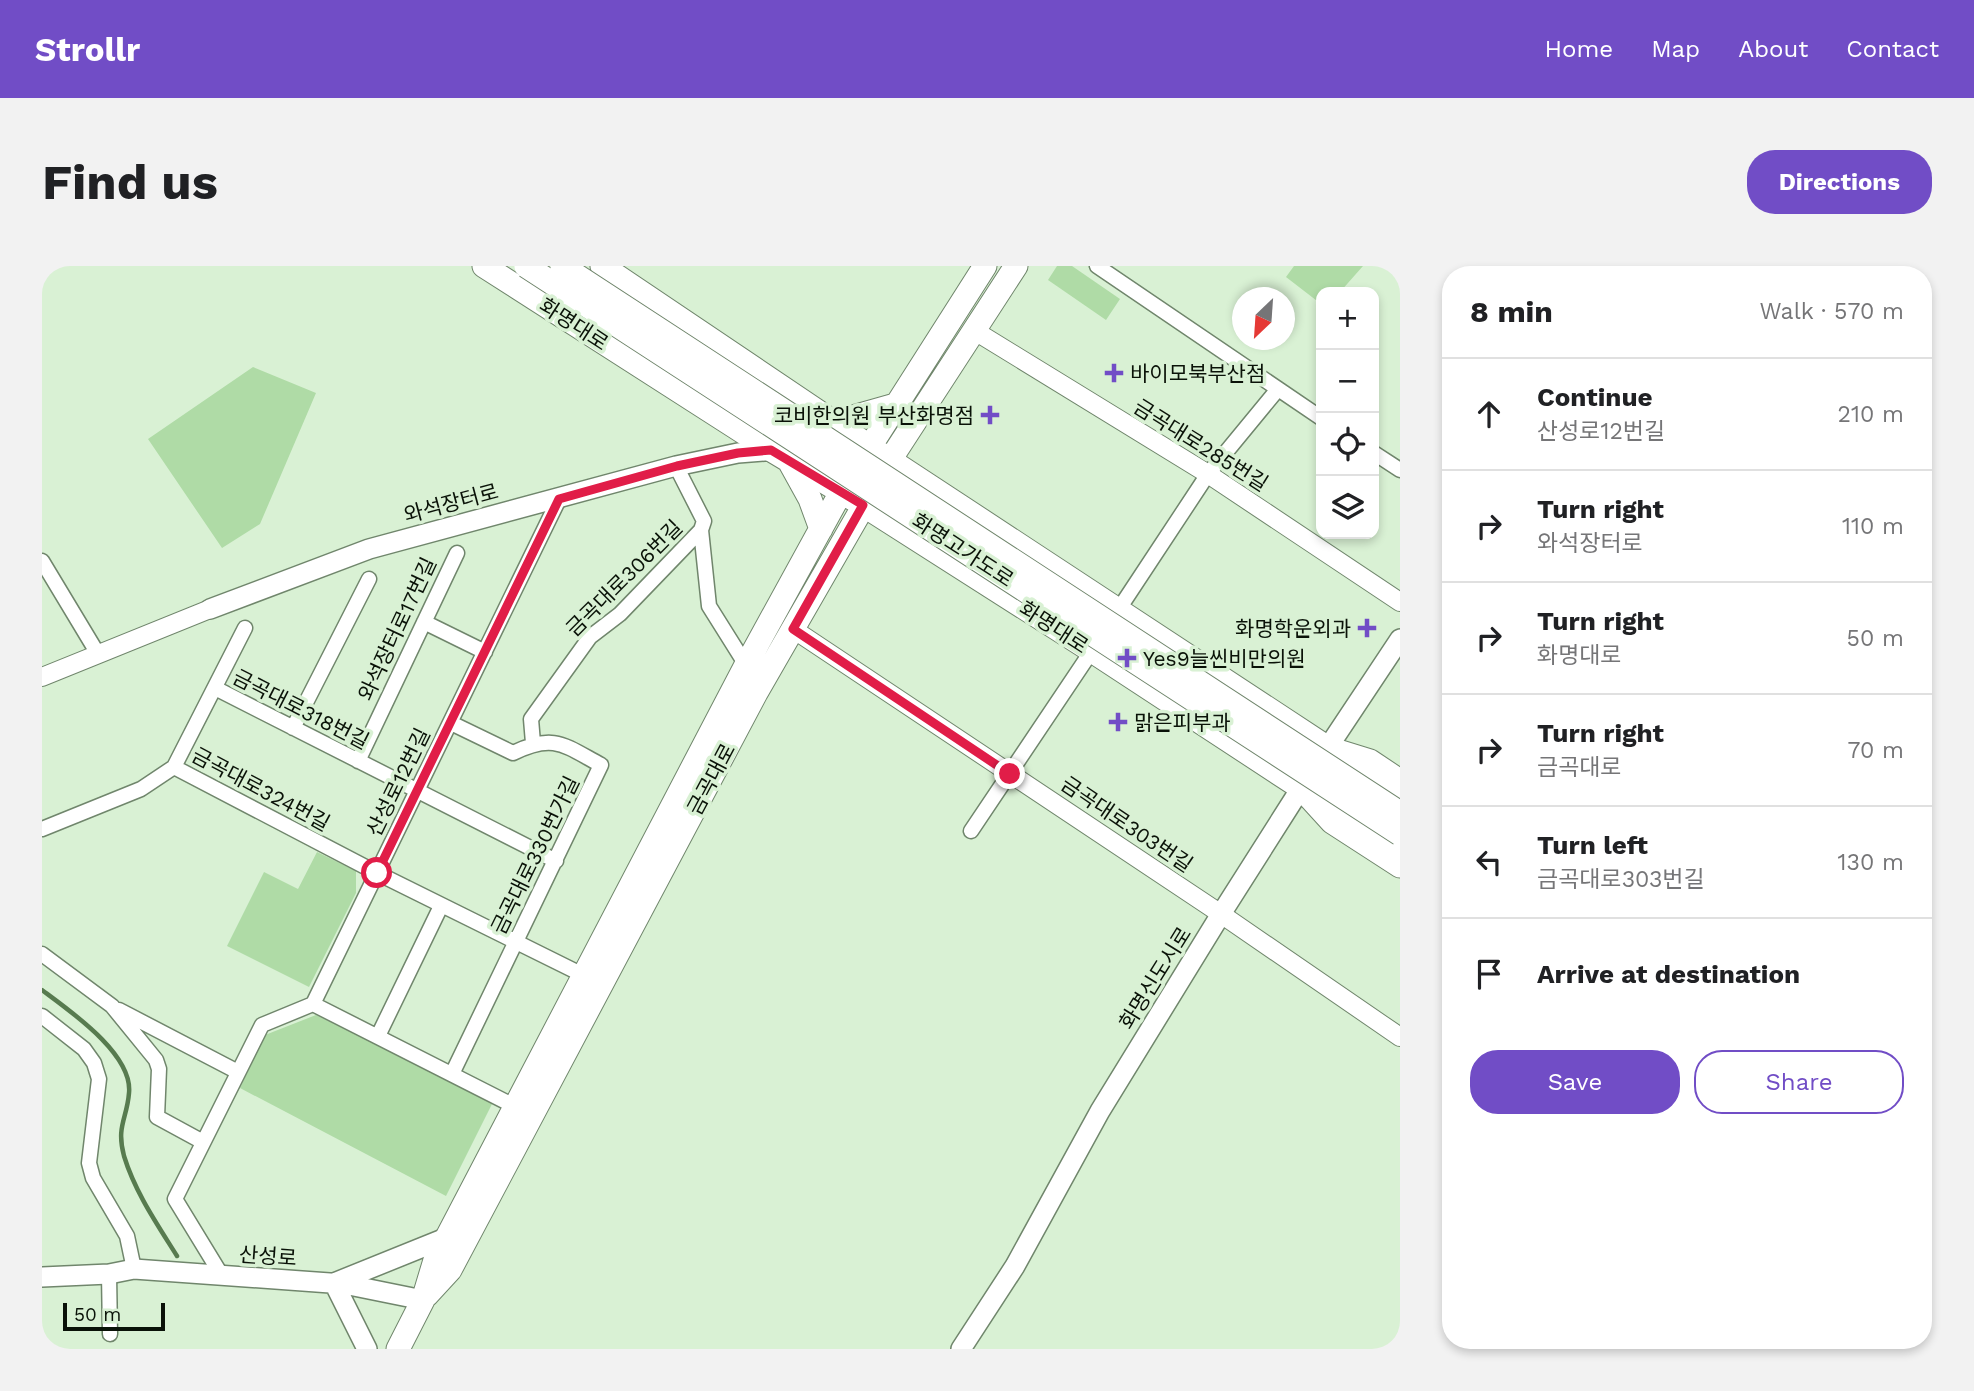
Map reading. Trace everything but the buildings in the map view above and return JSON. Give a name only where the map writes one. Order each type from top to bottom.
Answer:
[{"type":"main road","name":"화명대로","points":[[484,266],[863,505],[1301,788],[1332,822],[1400,866]]},
{"type":"main road","name":"화명고가도로","points":[[526,266],[1400,834]]},
{"type":"main road","name":"화명고가도로","points":[[562,266],[1400,813]]},
{"type":"main road","points":[[603,266],[835,422],[865,451],[890,460],[1328,748],[1390,782],[1400,796]]},
{"type":"main road","name":"금곡대로","points":[[398,1349],[423,1300],[435,1261],[746,665],[865,451],[985,266]]},
{"type":"main road","name":"금곡대로","points":[[423,1300],[450,1270],[756,693],[863,505],[1016,266]]},
{"type":"main road","points":[[835,422],[895,405]]},
{"type":"main road","name":"와석장터로","points":[[210,609],[369,549],[677,466],[738,453],[780,455],[865,451]]},
{"type":"main road","points":[[780,455],[810,499],[821,529]]},
{"type":"main road","name":"화명신도시로","points":[[961,1349],[1015,1266],[1100,1111],[1221,914],[1400,639]]},
{"type":"main road","points":[[1301,788],[1400,852]]},
{"type":"main road","points":[[367,1349],[334,1283],[448,1237]]},
{"type":"main road","name":"산성로","points":[[42,1277],[109,1274],[134,1269],[334,1283],[423,1300]]},
{"type":"street","points":[[1097,266],[1316,415]]},
{"type":"street","name":"금곡대로285번길","points":[[975,331],[1208,474],[1400,602]]},
{"type":"street","points":[[971,831],[1208,474],[1278,389]]},
{"type":"street","points":[[1379,456],[1400,470]]},
{"type":"street","points":[[677,466],[704,521],[701,530]]},
{"type":"street","name":"산성로12번길","points":[[313,1004],[559,499]]},
{"type":"street","name":"금곡대로306번길","points":[[701,530],[709,606],[746,665]]},
{"type":"street","name":"금곡대로306번길","points":[[533,743],[531,719],[590,637],[620,614],[701,530]]},
{"type":"street","name":"와석장터로17번길","points":[[358,761],[457,553]]},
{"type":"street","points":[[42,561],[98,654]]},
{"type":"street","points":[[293,728],[369,579]]},
{"type":"street","name":"와석장터로","points":[[42,677],[210,609]]},
{"type":"street","points":[[424,622],[485,652]]},
{"type":"street","points":[[42,829],[141,789],[174,767],[245,628]]},
{"type":"street","name":"금곡대로303번길","points":[[793,629],[1221,914],[1400,1037]]},
{"type":"street","name":"금곡대로318번길","points":[[215,688],[556,861]]},
{"type":"street","name":"금곡대로330번가길","points":[[451,723],[513,753],[533,743],[560,743],[601,765],[452,1074]]},
{"type":"street","name":"금곡대로324번길","points":[[174,767],[377,873],[584,976]]},
{"type":"street","points":[[378,1036],[442,906]]},
{"type":"street","points":[[42,954],[112,1006],[238,1072]]},
{"type":"street","points":[[222,1276],[175,1199],[262,1025],[313,1004],[516,1107]]},
{"type":"street","points":[[112,1006],[156,1060],[159,1069],[157,1117],[203,1142]]},
{"type":"street","points":[[42,1016],[84,1049],[94,1063],[99,1079],[89,1163],[93,1178],[127,1236],[134,1269]]},
{"type":"street","points":[[109,1274],[110,1334]]},
{"type":"green space","points":[[1057,266],[1072,266],[1120,299],[1106,320],[1048,280]]},
{"type":"green space","points":[[1294,266],[1363,266],[1344,287],[1316,287],[1316,300],[1286,277]]},
{"type":"green space","points":[[253,367],[316,393],[260,524],[222,548],[148,439]]},
{"type":"green space","points":[[317,852],[356,871],[356,893],[309,987],[227,946],[264,872],[298,889]]},
{"type":"green space","points":[[316,1015],[493,1102],[446,1196],[240,1088],[265,1035]]},
{"type":"waterway","points":[[42,990],[98,1035],[121,1063],[128,1078],[129,1093],[121,1137],[124,1156],[140,1195],[177,1256]]},
{"type":"place","name":"바이모북부산점","points":[[1114,373]]},
{"type":"place","name":"코비한의원 부산화명점","points":[[990,415]]},
{"type":"place","name":"화명학운외과","points":[[1367,628]]},
{"type":"place","name":"Yes9늘씬비만의원","points":[[1127,658]]},
{"type":"place","name":"맑은피부과","points":[[1118,722]]},
{"type":"route","points":[[377,873],[559,499],[677,466],[738,453],[771,450],[863,505],[793,629],[1010,774]]}]
